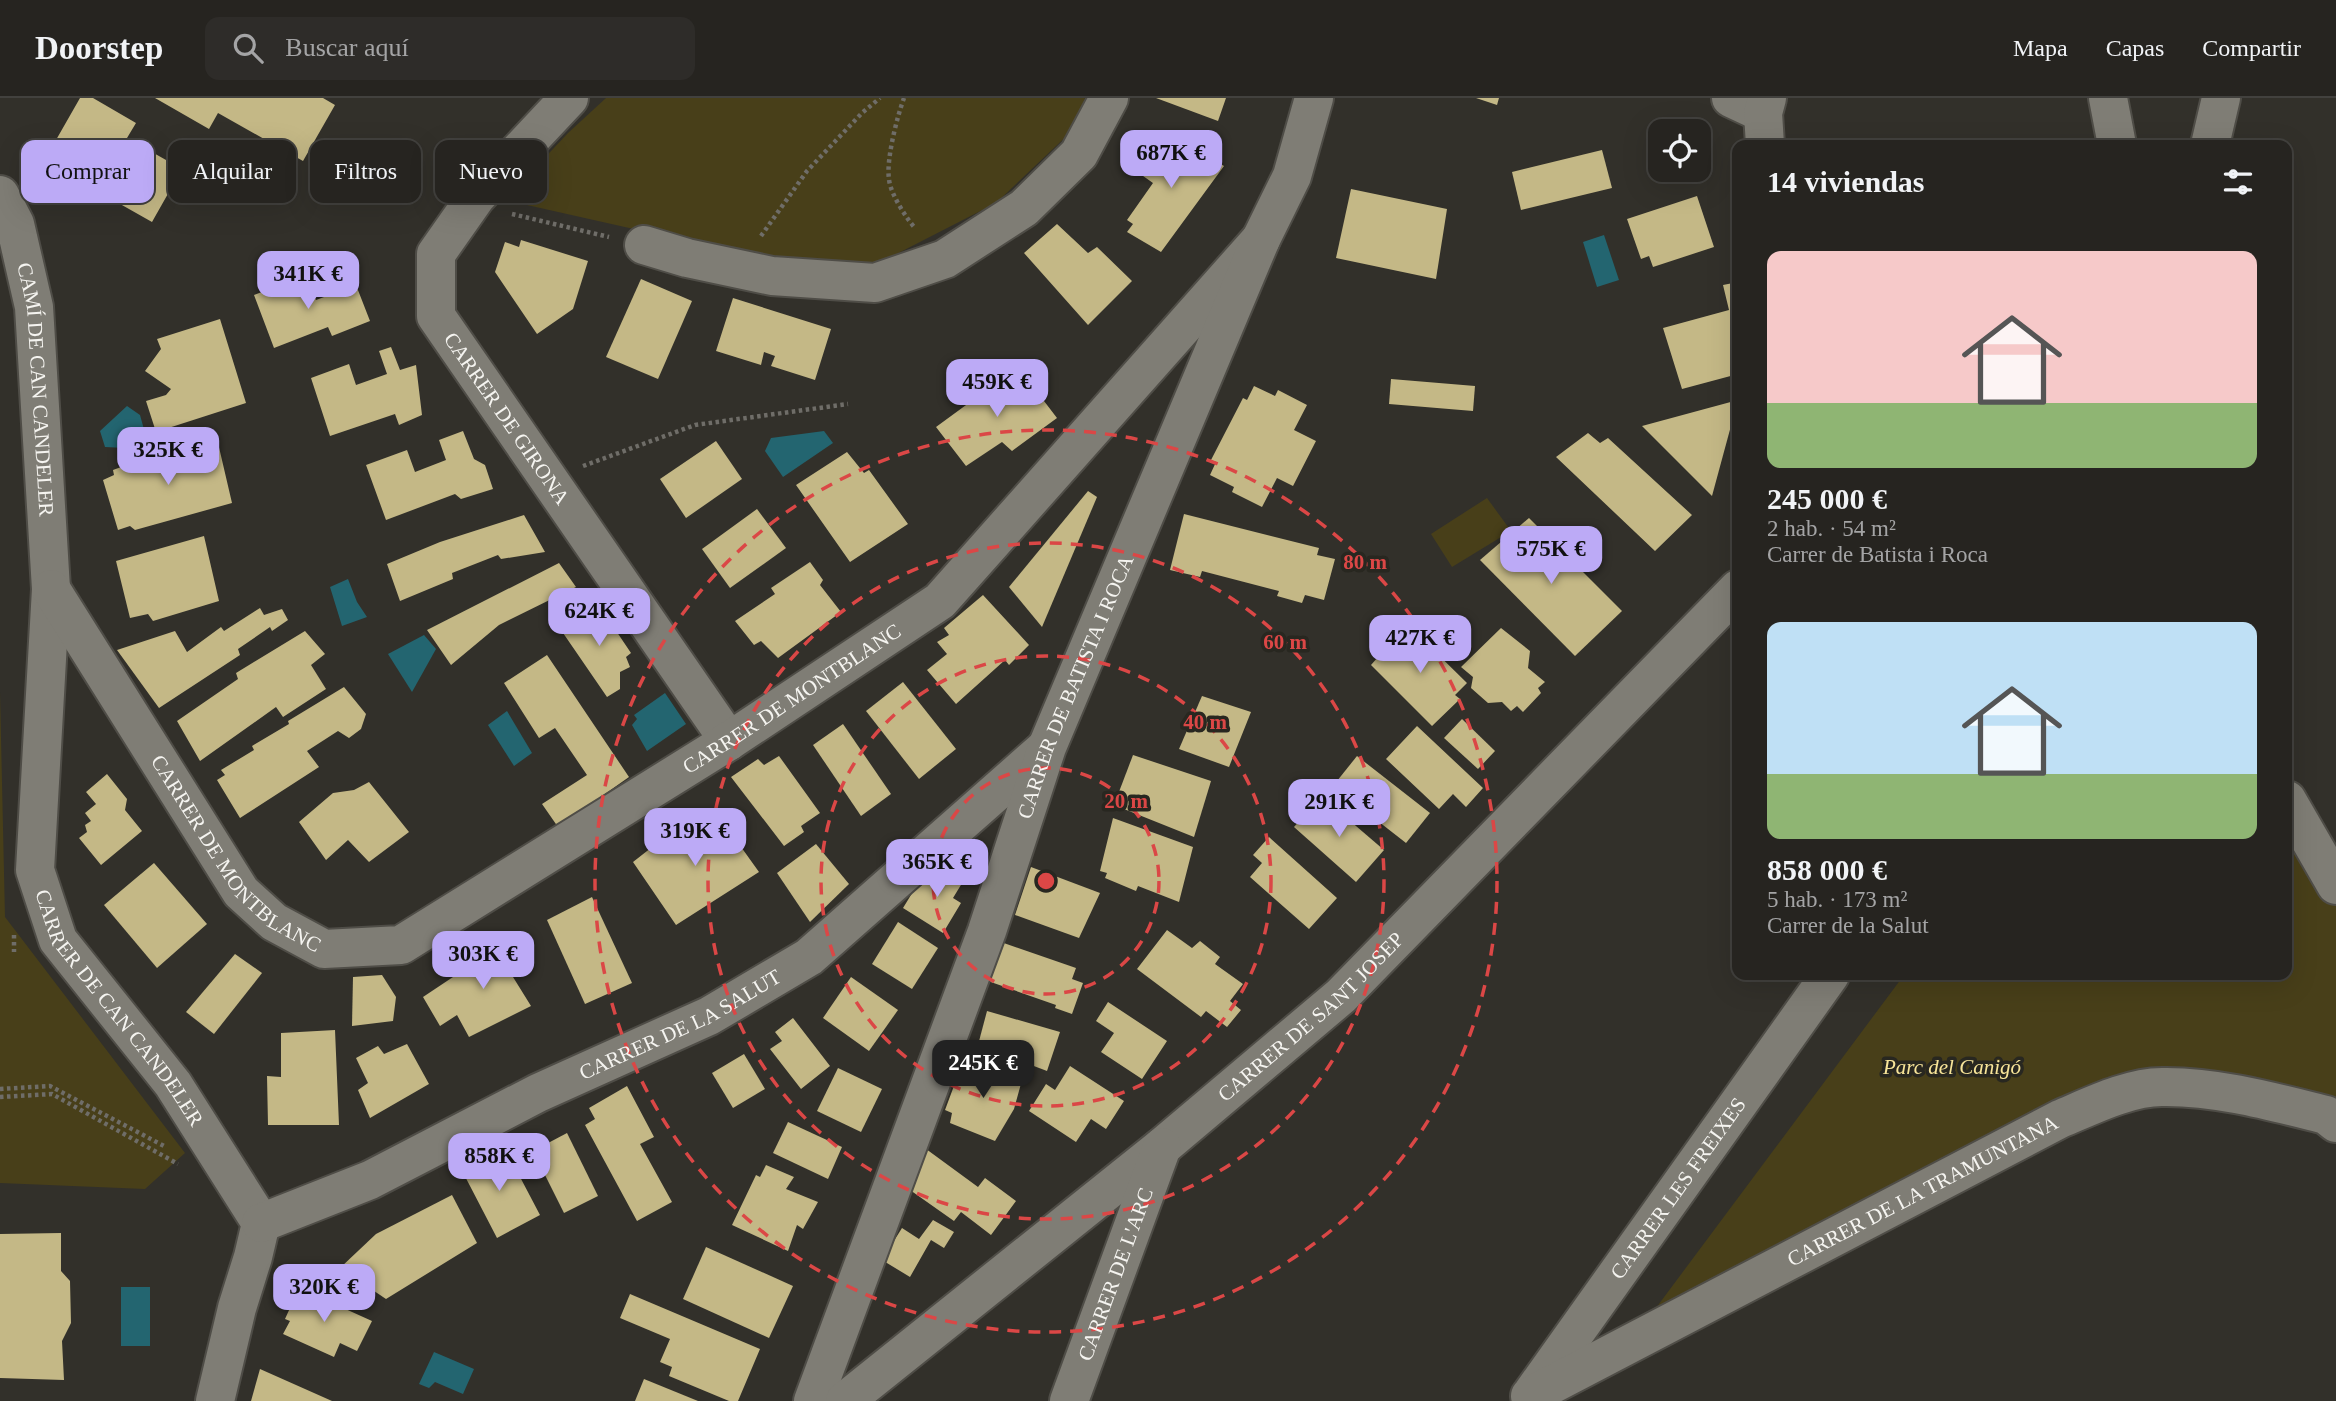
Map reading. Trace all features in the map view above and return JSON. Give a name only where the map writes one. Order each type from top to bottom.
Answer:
[{"type":"street","name":"CARRER DE GIRONA","points":[[569,98],[471,205],[436,254],[436,316],[729,741]]},
{"type":"street","points":[[644,245],[772,276],[875,283],[945,259],[1024,208],[1079,154],[1109,98]]},
{"type":"street","name":"CARRER DE BATISTA I ROCA","points":[[813,1401],[987,931],[1047,747],[1261,239],[1292,176],[1314,98]]},
{"type":"street","points":[[2108,98],[2116,140]]},
{"type":"street","points":[[2211,140],[2221,98]]},
{"type":"street","name":"CAMÍ DE CAN CANDELER","points":[[0,195],[15,224],[34,307],[51,589]]},
{"type":"street","name":"CARRER DE MONTBLANC","points":[[51,589],[241,892],[274,922],[324,948],[401,945],[729,741],[940,601],[1261,239]]},
{"type":"street","name":"CARRER DE CAN CANDELER","points":[[51,589],[35,870],[58,940],[173,1084],[261,1223]]},
{"type":"street","name":"CARRER DE SANT JOSEP","points":[[845,1401],[1162,1147],[1341,996],[1732,595]]},
{"type":"street","name":"CARRER DE LA SALUT","points":[[261,1223],[370,1180],[538,1093],[709,1016],[809,957],[1047,747]]},
{"type":"street","points":[[2292,809],[2336,885]]},
{"type":"street","name":"CARRER LES FREIXES","points":[[1528,1399],[1826,980]]},
{"type":"street","name":"CARRER DE LA TRAMUNTANA","points":[[1528,1399],[2060,1119],[2113,1097],[2161,1087],[2243,1095],[2326,1115],[2336,1123]]},
{"type":"street","name":"CARRER DE L'ARC","points":[[1069,1401],[1162,1147]]},
{"type":"street","points":[[215,1401],[261,1223]]},
{"type":"path","points":[[720,265],[762,236],[807,171],[862,113],[880,98]]},
{"type":"path","points":[[904,98],[895,121],[889,180],[906,217],[945,259]]},
{"type":"path","points":[[471,205],[644,245]]},
{"type":"path","points":[[550,478],[695,425],[848,404]]},
{"type":"path","points":[[0,1089],[50,1086],[173,1152]]},
{"type":"path","points":[[0,1097],[52,1094],[186,1169]]},
{"type":"green space","points":[[606,98],[1085,98],[1073,130],[996,203],[877,264],[776,261],[518,203],[547,203],[547,155]]},
{"type":"green space","points":[[1487,498],[1511,531],[1452,567],[1431,534]]},
{"type":"green space","points":[[0,692],[5,917],[185,1153],[145,1189],[0,1183]]},
{"type":"green space","name":"Parc del Canigó","points":[[2292,793],[2336,868],[2336,1111],[2148,1075],[1650,1316],[1900,980],[2292,980]]},
{"type":"water","points":[[1604,235],[1619,280],[1597,287],[1583,242]]},
{"type":"water","points":[[127,406],[140,415],[145,433],[141,438],[144,446],[127,452],[125,448],[105,447],[100,431]]},
{"type":"water","points":[[824,431],[833,443],[783,477],[765,451],[771,438]]},
{"type":"water","points":[[348,579],[357,602],[367,617],[342,626],[330,587]]},
{"type":"water","points":[[424,635],[436,649],[412,692],[388,654]]},
{"type":"water","points":[[665,693],[686,724],[647,751],[632,725],[637,719],[634,715]]},
{"type":"water","points":[[507,711],[532,753],[514,766],[488,725]]},
{"type":"water","points":[[121,1287],[150,1287],[150,1346],[121,1346]]},
{"type":"water","points":[[434,1352],[474,1369],[463,1394],[435,1382],[429,1388],[419,1384]]},
{"type":"building","points":[[80,98],[93,98],[136,123],[127,138],[131,140],[56,140]]},
{"type":"building","points":[[155,98],[323,98],[335,105],[315,140],[310,140],[310,149],[303,161],[296,157],[296,140],[266,140],[218,113],[209,129]]},
{"type":"building","points":[[1156,98],[1226,98],[1218,121]]},
{"type":"building","points":[[1476,98],[1499,98],[1497,105]]},
{"type":"building","points":[[1160,135],[1178,145],[1181,140],[1224,166],[1161,252],[1127,232],[1133,224],[1127,220],[1153,183],[1136,171]]},
{"type":"building","points":[[1602,150],[1612,188],[1521,210],[1512,172]]},
{"type":"building","points":[[154,153],[168,161],[168,194],[152,222],[118,203],[154,203]]},
{"type":"building","points":[[1351,189],[1447,209],[1436,279],[1336,258]]},
{"type":"building","points":[[1697,196],[1714,247],[1653,267],[1649,256],[1641,259],[1627,219]]},
{"type":"building","points":[[1057,224],[1088,253],[1097,247],[1132,281],[1088,325],[1024,253]]},
{"type":"building","points":[[521,240],[588,261],[573,309],[537,334],[495,272],[505,242],[519,247]]},
{"type":"building","points":[[306,275],[316,300],[356,285],[370,321],[332,336],[328,327],[274,348],[254,295]]},
{"type":"building","points":[[641,279],[692,301],[658,379],[606,357]]},
{"type":"building","points":[[1732,283],[1732,376],[1682,389],[1663,328],[1729,310],[1723,285]]},
{"type":"building","points":[[733,298],[831,329],[815,380],[771,366],[775,356],[764,352],[761,365],[716,351]]},
{"type":"building","points":[[220,319],[246,403],[156,432],[146,401],[166,395],[171,389],[145,371],[161,349],[157,339]]},
{"type":"building","points":[[391,347],[400,370],[416,365],[422,415],[399,425],[395,414],[330,436],[311,378],[349,364],[356,385],[387,374],[379,351]]},
{"type":"building","points":[[1018,367],[1057,418],[1012,451],[1002,442],[966,466],[936,427]]},
{"type":"building","points":[[1391,379],[1475,386],[1473,411],[1389,404]]},
{"type":"building","points":[[1254,386],[1275,396],[1278,390],[1307,405],[1294,430],[1316,441],[1293,486],[1277,478],[1262,507],[1232,492],[1234,487],[1210,475],[1216,462],[1211,460],[1243,398],[1247,400]]},
{"type":"building","points":[[1732,402],[1732,422],[1712,496],[1642,426]]},
{"type":"building","points":[[463,431],[474,459],[485,465],[493,489],[461,499],[455,494],[386,520],[366,465],[407,450],[415,472],[446,460],[439,440]]},
{"type":"building","points":[[1588,433],[1600,443],[1608,438],[1692,515],[1655,551],[1556,457]]},
{"type":"building","points":[[716,441],[742,479],[686,518],[660,479]]},
{"type":"building","points":[[218,443],[232,503],[135,530],[130,526],[118,530],[103,480],[114,475],[113,470],[140,460]]},
{"type":"building","points":[[847,452],[864,473],[869,470],[908,524],[850,562],[796,485]]},
{"type":"building","points":[[1088,491],[1097,497],[1042,627],[1009,587]]},
{"type":"building","points":[[757,509],[786,548],[730,588],[702,549]]},
{"type":"building","points":[[1184,514],[1319,548],[1317,555],[1335,559],[1324,600],[1305,595],[1302,603],[1277,596],[1279,591],[1202,571],[1200,577],[1170,570]]},
{"type":"building","points":[[524,515],[545,552],[501,559],[498,555],[452,573],[453,579],[400,601],[387,564],[440,542]]},
{"type":"building","points":[[1529,518],[1622,611],[1575,656],[1480,560]]},
{"type":"building","points":[[204,536],[219,601],[153,621],[148,614],[130,618],[116,561]]},
{"type":"building","points":[[810,562],[823,580],[820,585],[841,612],[778,658],[761,641],[754,645],[735,621],[775,594],[771,588]]},
{"type":"building","points":[[559,563],[576,587],[499,625],[451,665],[427,630]]},
{"type":"building","points":[[983,595],[1029,645],[1009,665],[1005,660],[956,704],[927,670],[947,654],[937,642],[949,635],[944,628]]},
{"type":"building","points":[[598,604],[631,653],[626,657],[630,667],[620,672],[620,689],[607,697],[561,630]]},
{"type":"building","points":[[260,608],[264,615],[282,609],[288,620],[272,631],[270,627],[238,649],[240,655],[159,708],[117,650],[175,631],[187,652],[221,627],[224,631]]},
{"type":"building","points":[[1407,624],[1467,683],[1455,695],[1460,699],[1432,726],[1371,665]]},
{"type":"building","points":[[1501,628],[1530,651],[1528,668],[1545,682],[1538,688],[1541,693],[1523,712],[1517,706],[1511,711],[1502,702],[1488,703],[1471,688],[1473,677],[1461,667]]},
{"type":"building","points":[[305,631],[325,654],[311,665],[326,689],[283,717],[276,707],[200,761],[177,721],[238,679],[236,673]]},
{"type":"building","points":[[547,655],[629,777],[558,827],[542,804],[587,775],[555,728],[539,738],[504,683]]},
{"type":"building","points":[[903,682],[956,749],[919,779],[866,711]]},
{"type":"building","points":[[344,687],[366,714],[361,729],[349,738],[338,731],[307,751],[319,767],[240,818],[217,780],[225,775],[221,770],[254,750],[252,746],[289,724],[288,721]]},
{"type":"building","points":[[1202,696],[1251,712],[1229,767],[1179,749]]},
{"type":"building","points":[[1462,719],[1495,751],[1478,769],[1444,738]]},
{"type":"building","points":[[843,724],[891,794],[861,816],[813,745]]},
{"type":"building","points":[[1417,726],[1483,788],[1466,807],[1453,794],[1439,809],[1386,759]]},
{"type":"building","points":[[1133,755],[1211,781],[1194,837],[1114,805]]},
{"type":"building","points":[[779,756],[820,813],[801,826],[804,832],[784,846],[731,777],[758,759],[764,765]]},
{"type":"building","points":[[1357,756],[1430,813],[1406,843],[1333,786]]},
{"type":"building","points":[[107,774],[127,799],[125,810],[142,831],[101,865],[79,838],[87,832],[85,825],[91,821],[85,813],[96,804],[86,792]]},
{"type":"building","points":[[369,782],[409,832],[369,862],[348,840],[326,860],[299,822],[333,793],[354,790]]},
{"type":"building","points":[[1321,796],[1384,850],[1356,882],[1294,827]]},
{"type":"building","points":[[716,812],[759,872],[676,925],[633,862],[670,833],[677,841]]},
{"type":"building","points":[[1113,818],[1193,847],[1179,902],[1138,886],[1136,891],[1105,878],[1107,873],[1100,871]]},
{"type":"building","points":[[1269,837],[1337,898],[1309,929],[1250,877],[1262,863],[1253,855]]},
{"type":"building","points":[[816,844],[849,884],[810,922],[777,873]]},
{"type":"building","points":[[154,863],[207,924],[157,968],[104,905]]},
{"type":"building","points":[[949,864],[967,875],[953,898],[961,903],[943,933],[903,908],[922,877],[935,885]]},
{"type":"building","points":[[1031,867],[1100,893],[1079,938],[1015,915]]},
{"type":"building","points":[[592,897],[632,983],[585,1004],[547,920]]},
{"type":"building","points":[[898,922],[938,948],[912,989],[872,964]]},
{"type":"building","points":[[1167,930],[1192,948],[1200,941],[1220,957],[1215,964],[1243,984],[1230,1001],[1241,1010],[1227,1027],[1206,1011],[1201,1017],[1137,969]]},
{"type":"building","points":[[513,937],[532,964],[513,977],[531,1006],[469,1037],[457,1015],[440,1026],[423,997]]},
{"type":"building","points":[[998,941],[1076,968],[1072,979],[1083,983],[1072,1014],[1055,1008],[1056,1005],[985,980]]},
{"type":"building","points":[[235,954],[262,973],[214,1034],[186,1012]]},
{"type":"building","points":[[382,975],[396,997],[393,1021],[352,1026],[353,977]]},
{"type":"building","points":[[851,977],[898,1010],[869,1051],[823,1018]]},
{"type":"building","points":[[1108,1002],[1167,1041],[1142,1079],[1101,1052],[1114,1033],[1096,1021]]},
{"type":"building","points":[[987,1011],[1060,1032],[1047,1071],[978,1045]]},
{"type":"building","points":[[793,1018],[830,1066],[801,1089],[770,1049],[782,1041],[775,1032]]},
{"type":"building","points":[[335,1030],[339,1125],[268,1125],[267,1076],[281,1077],[281,1033]]},
{"type":"building","points":[[407,1044],[429,1084],[370,1118],[358,1090],[368,1083],[356,1058],[378,1046],[384,1054]]},
{"type":"building","points":[[744,1054],[765,1089],[733,1108],[712,1073]]},
{"type":"building","points":[[964,1059],[1022,1080],[1014,1109],[995,1141],[950,1123],[952,1113],[945,1110]]},
{"type":"building","points":[[1070,1066],[1124,1101],[1106,1129],[1091,1119],[1076,1142],[1029,1111],[1046,1084],[1055,1090]]},
{"type":"building","points":[[838,1068],[882,1089],[861,1132],[817,1111]]},
{"type":"building","points":[[627,1086],[654,1137],[640,1144],[672,1202],[637,1221],[585,1125],[595,1119],[589,1108]]},
{"type":"building","points":[[788,1122],[842,1147],[828,1179],[773,1153]]},
{"type":"building","points":[[567,1133],[598,1196],[564,1213],[533,1151]]},
{"type":"building","points":[[922,1146],[978,1187],[985,1178],[1016,1201],[991,1235],[961,1212],[954,1221],[910,1190]]},
{"type":"building","points":[[474,1150],[484,1170],[509,1156],[540,1215],[497,1238],[456,1159]]},
{"type":"building","points":[[766,1165],[794,1177],[786,1189],[818,1202],[803,1229],[797,1225],[788,1251],[732,1225],[756,1175],[760,1177]]},
{"type":"building","points":[[452,1195],[477,1243],[386,1299],[340,1268],[376,1234]]},
{"type":"building","points":[[933,1220],[954,1232],[944,1248],[931,1240],[910,1277],[882,1260],[902,1228],[919,1239]]},
{"type":"building","points":[[61,1233],[61,1271],[70,1281],[71,1323],[62,1341],[64,1380],[0,1378],[0,1234]]},
{"type":"building","points":[[706,1247],[793,1286],[769,1338],[683,1299]]},
{"type":"building","points":[[299,1288],[372,1321],[357,1351],[340,1343],[334,1357],[283,1334],[290,1321],[285,1319]]},
{"type":"building","points":[[630,1294],[760,1349],[738,1401],[729,1401],[669,1376],[672,1367],[660,1362],[670,1339],[620,1318]]},
{"type":"building","points":[[260,1369],[332,1401],[251,1401]]},
{"type":"building","points":[[644,1379],[698,1401],[635,1401]]}]
